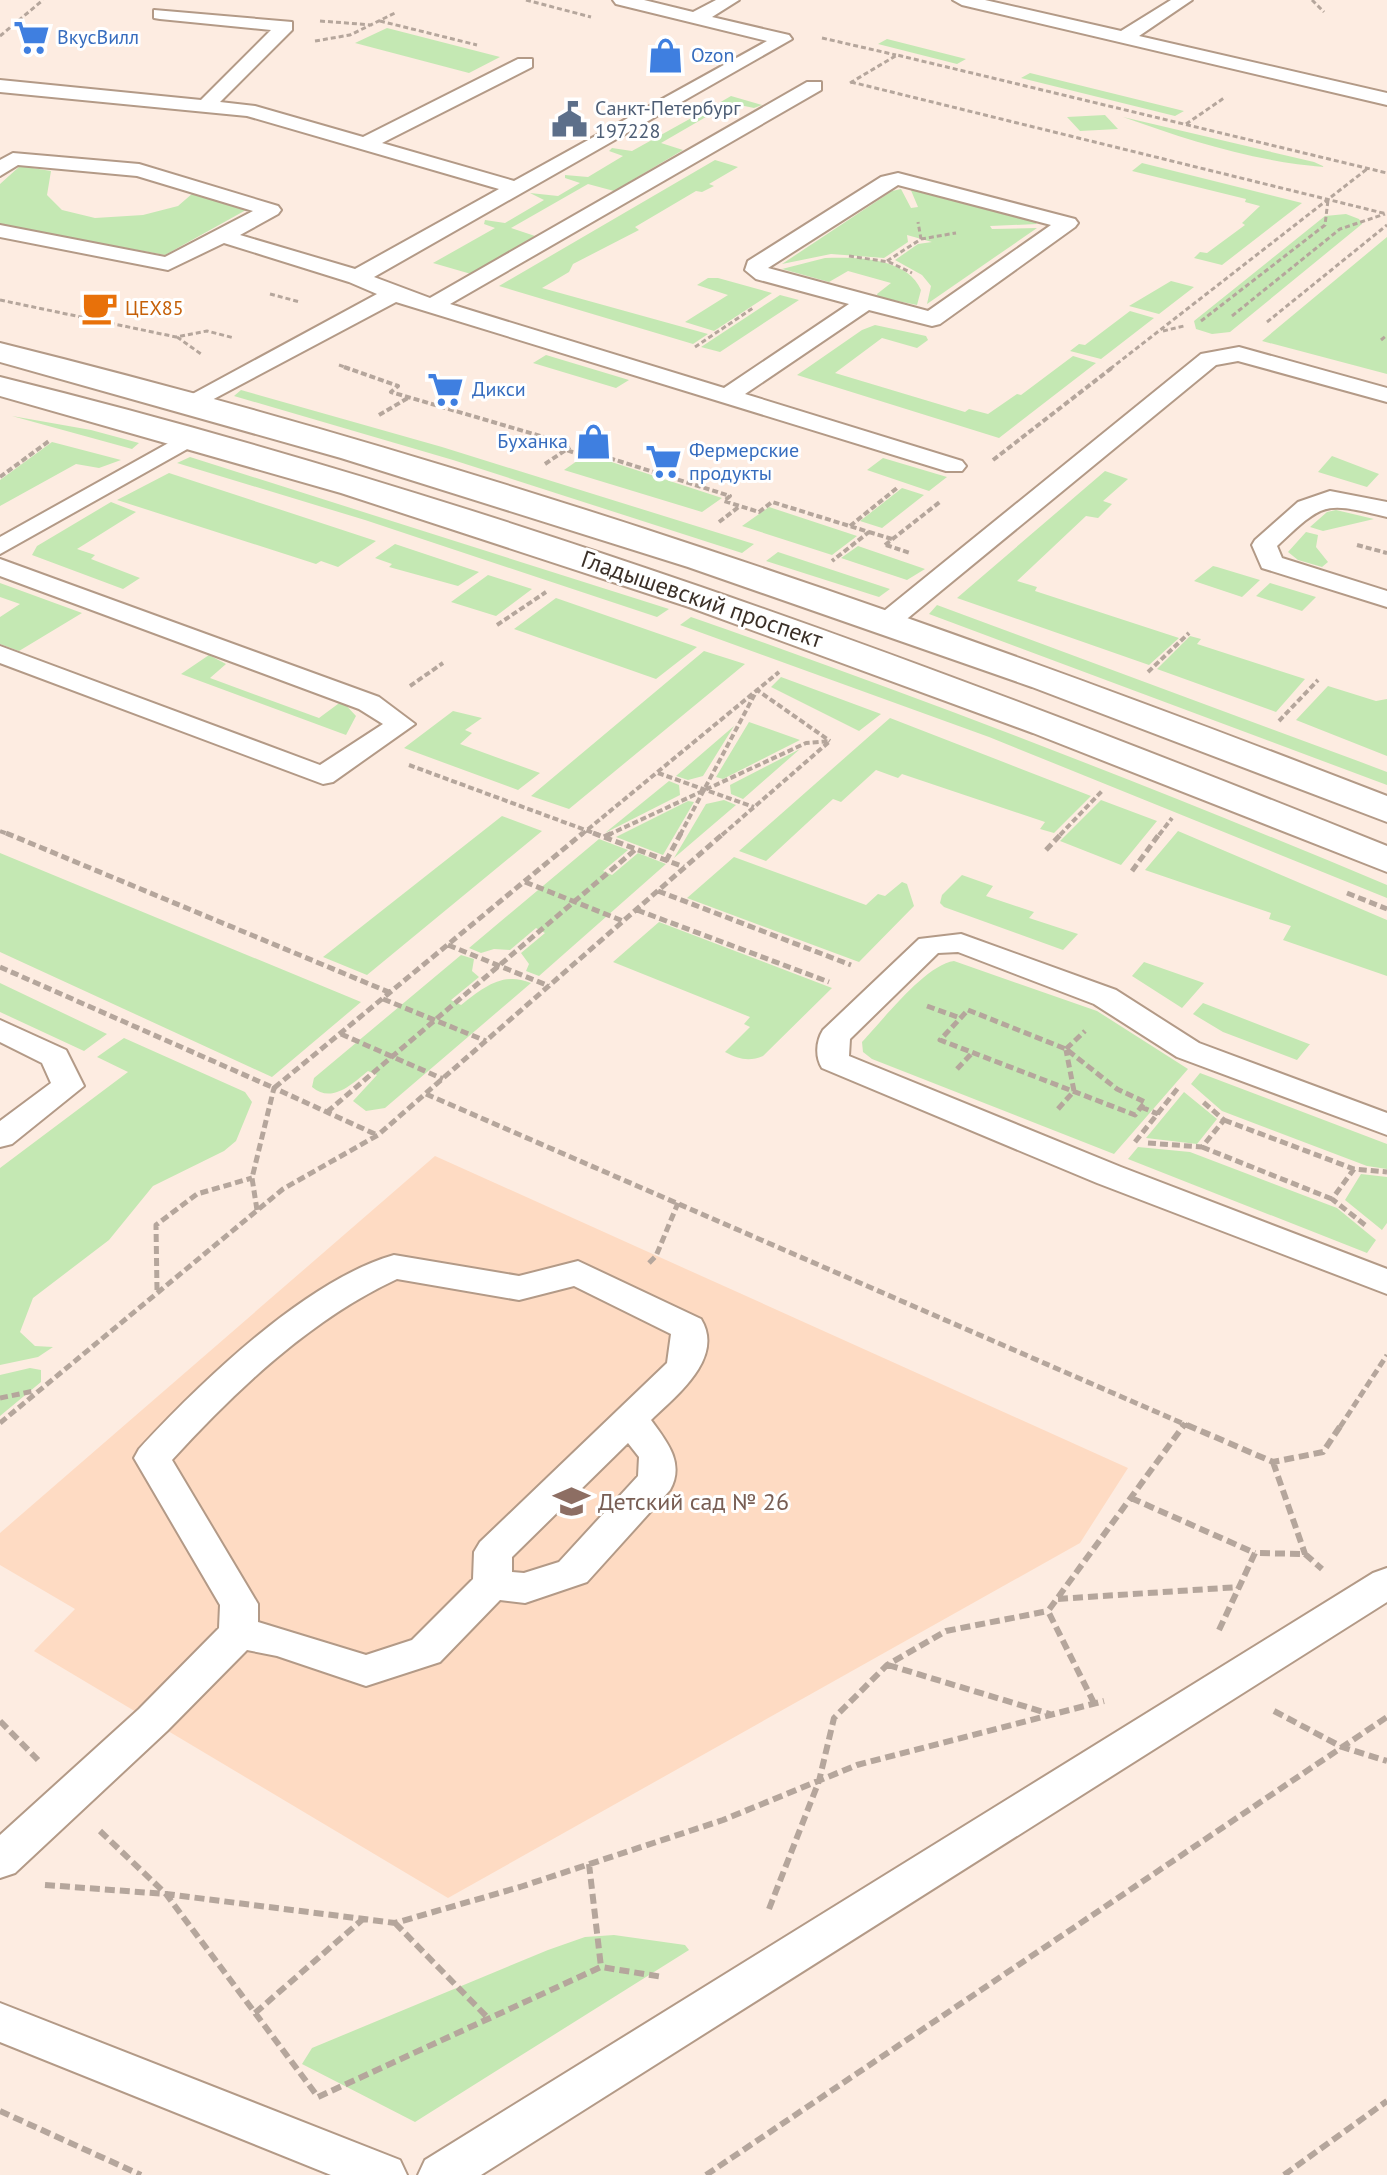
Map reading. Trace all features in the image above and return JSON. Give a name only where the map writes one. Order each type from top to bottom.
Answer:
[{"type":"street","name":"Гладышевский проспект","points":[[0,352],[502,531],[834,644],[1217,791],[1387,860]]},
{"type":"street","name":"Гладышевский проспект","points":[[0,386],[192,421],[539,505],[888,621],[1387,810]]},
{"type":"lane","points":[[357,277],[783,39],[622,0]]},
{"type":"lane","points":[[695,18],[730,0]]},
{"type":"lane","points":[[962,0],[1387,99]]},
{"type":"lane","points":[[1123,38],[1183,0]]},
{"type":"lane","points":[[160,14],[286,26],[206,105]]},
{"type":"lane","points":[[366,143],[525,63]]},
{"type":"lane","points":[[0,86],[248,110],[517,188]]},
{"type":"lane","points":[[433,305],[814,86]]},
{"type":"lane","points":[[0,170],[13,159],[139,170],[271,210],[168,264],[0,231]]},
{"type":"lane","points":[[727,396],[866,302],[932,319],[1068,223],[898,179],[888,181],[756,266],[756,270],[764,274],[866,302]]},
{"type":"lane","points":[[222,236],[357,277],[394,294],[954,466]]},
{"type":"lane","points":[[0,547],[394,294]]},
{"type":"lane","points":[[888,621],[1209,359],[1229,353],[1387,395]]},
{"type":"lane","points":[[1387,510],[1344,496],[1312,501],[1264,545],[1271,563],[1387,599]]},
{"type":"lane","points":[[0,567],[369,703],[401,724],[323,776],[0,654]]},
{"type":"lane","points":[[1373,1276],[1109,1175],[833,1061],[834,1037],[930,945],[961,943],[1105,997],[1188,1050],[1387,1125]]},
{"type":"lane","points":[[0,1137],[68,1086],[55,1057],[1,1031]]},
{"type":"lane","points":[[0,1861],[68,1795],[153,1720],[239,1633],[239,1604],[152,1458],[212,1393],[343,1290],[394,1267],[519,1288],[578,1273],[689,1328],[684,1367],[493,1552],[492,1584],[426,1651],[366,1671],[280,1641],[239,1633]]},
{"type":"lane","points":[[492,1584],[525,1588],[573,1572],[657,1480],[657,1455],[631,1419]]},
{"type":"lane","points":[[441,2175],[1387,1583]]},
{"type":"lane","points":[[0,2022],[384,2175]]},
{"type":"path","points":[[0,36],[43,0]]},
{"type":"path","points":[[1312,0],[1324,12]]},
{"type":"path","points":[[822,38],[1387,173]]},
{"type":"path","points":[[838,90],[897,55]]},
{"type":"path","points":[[836,79],[1386,214]]},
{"type":"path","points":[[990,463],[1368,168]]},
{"type":"path","points":[[1158,332],[1193,325],[1221,308],[1314,233],[1329,215],[1328,199]]},
{"type":"path","points":[[886,261],[921,239],[915,207]]},
{"type":"path","points":[[1227,320],[1340,229],[1386,214]]},
{"type":"path","points":[[1229,353],[1387,225]]},
{"type":"path","points":[[1314,233],[1329,237]]},
{"type":"path","points":[[1301,243],[1317,247]]},
{"type":"path","points":[[1281,259],[1298,263]]},
{"type":"path","points":[[1256,280],[1272,284]]},
{"type":"path","points":[[270,294],[305,304]]},
{"type":"path","points":[[1236,296],[1252,300]]},
{"type":"path","points":[[0,300],[176,337],[207,331],[245,340]]},
{"type":"path","points":[[685,353],[764,301]]},
{"type":"path","points":[[1221,308],[1237,312]]},
{"type":"path","points":[[1381,340],[1387,335]]},
{"type":"path","points":[[176,337],[185,346],[213,359]]},
{"type":"path","points":[[326,360],[398,386],[391,392],[554,440],[550,445],[568,448],[582,455],[587,451],[730,496],[724,501],[759,512],[772,502],[892,539]]},
{"type":"path","points":[[371,420],[409,397]]},
{"type":"path","points":[[0,477],[60,433]]},
{"type":"path","points":[[539,469],[568,448]]},
{"type":"path","points":[[850,526],[901,485]]},
{"type":"path","points":[[885,545],[945,498]]},
{"type":"path","points":[[715,524],[741,506]]},
{"type":"path","points":[[832,561],[869,532]]},
{"type":"path","points":[[497,625],[551,588]]},
{"type":"path","points":[[1147,673],[1189,633]]},
{"type":"path","points":[[410,686],[443,663]]},
{"type":"path","points":[[257,1211],[252,1178],[274,1088],[783,669]]},
{"type":"path","points":[[1279,721],[1318,680]]},
{"type":"path","points":[[757,690],[830,741]]},
{"type":"path","points":[[666,861],[757,690]]},
{"type":"path","points":[[604,837],[806,743],[830,741]]},
{"type":"path","points":[[0,1423],[283,1189],[378,1135],[830,741]]},
{"type":"path","points":[[400,761],[685,868]]},
{"type":"path","points":[[657,773],[755,807]]},
{"type":"path","points":[[1046,850],[1103,791]]},
{"type":"path","points":[[1132,871],[1172,818]]},
{"type":"path","points":[[0,831],[391,993]]},
{"type":"path","points":[[327,1112],[636,849]]},
{"type":"path","points":[[525,882],[623,921]]},
{"type":"path","points":[[658,891],[860,968]]},
{"type":"path","points":[[637,910],[841,987]]},
{"type":"path","points":[[448,945],[549,986]]},
{"type":"path","points":[[0,967],[378,1135]]},
{"type":"path","points":[[383,999],[486,1041]]},
{"type":"path","points":[[919,1003],[960,1018]]},
{"type":"path","points":[[968,1010],[1066,1049],[1117,1089],[1145,1102],[1135,1115],[940,1040],[968,1010]]},
{"type":"path","points":[[341,1034],[443,1079]]},
{"type":"path","points":[[1066,1049],[1074,1091]]},
{"type":"path","points":[[1109,1175],[1204,1056]]},
{"type":"path","points":[[1182,1083],[1224,1120],[1354,1169],[1387,1172]]},
{"type":"path","points":[[1028,1142],[1074,1091]]},
{"type":"path","points":[[426,1094],[1273,1462],[1323,1452],[1387,1355]]},
{"type":"path","points":[[1141,1107],[1158,1114]]},
{"type":"path","points":[[1202,1147],[1224,1120]]},
{"type":"path","points":[[1135,1142],[1202,1147],[1332,1199],[1369,1229]]},
{"type":"path","points":[[1332,1199],[1354,1169]]},
{"type":"path","points":[[157,1291],[156,1225],[197,1194],[252,1178]]},
{"type":"path","points":[[620,1293],[656,1256],[678,1203]]},
{"type":"path","points":[[0,1398],[37,1391]]},
{"type":"path","points":[[767,1915],[819,1781],[834,1718],[887,1665],[946,1631],[1048,1611],[1185,1423]]},
{"type":"path","points":[[1273,1462],[1305,1554]]},
{"type":"path","points":[[1131,1498],[1255,1553]]},
{"type":"path","points":[[1057,1599],[1240,1587]]},
{"type":"path","points":[[1048,1611],[1094,1703]]},
{"type":"path","points":[[887,1665],[1051,1715]]},
{"type":"path","points":[[1224,1684],[1342,1747],[1387,1761]]},
{"type":"path","points":[[33,1885],[166,1894],[395,1923],[723,1820],[857,1765],[1117,1697]]},
{"type":"path","points":[[706,2175],[1387,1717]]},
{"type":"path","points":[[0,1721],[87,1819],[166,1894],[318,2097],[601,1967],[738,1989]]},
{"type":"path","points":[[589,1864],[601,1967]]},
{"type":"path","points":[[255,2013],[363,1919]]},
{"type":"path","points":[[395,1923],[488,2018]]},
{"type":"path","points":[[1284,2175],[1387,2101]]},
{"type":"path","points":[[0,2111],[141,2175]]},
{"type":"shaded area","name":"Детский сад № 26","points":[[435,1156],[1128,1468],[1080,1543],[448,1898],[34,1651],[75,1609],[0,1565],[0,1533]]},
{"type":"green space","points":[[387,28],[500,57],[469,73],[355,43]]},
{"type":"green space","points":[[887,39],[966,59],[957,64],[878,44]]},
{"type":"green space","points":[[1030,73],[1184,111],[1175,116],[1021,78]]},
{"type":"green space","points":[[731,96],[762,105],[754,108],[730,103],[661,143],[683,150],[614,191],[588,184],[511,228],[535,236],[471,274],[433,263],[495,228],[484,224],[485,220],[505,223],[544,200],[530,193],[558,196],[580,183],[565,178],[565,175],[588,177],[623,156],[609,151],[612,148],[632,151],[704,111],[690,105],[712,107]]},
{"type":"green space","points":[[1105,115],[1118,129],[1080,131],[1067,117]]},
{"type":"green space","points":[[1123,117],[1314,162],[1325,167],[1222,149]]},
{"type":"green space","points":[[715,160],[738,167],[709,184],[714,186],[702,192],[696,191],[635,227],[639,230],[573,264],[569,272],[542,288],[708,334],[693,344],[499,286]]},
{"type":"green space","points":[[1142,163],[1302,203],[1222,265],[1194,258],[1200,252],[1207,253],[1245,225],[1242,223],[1260,206],[1245,202],[1246,199],[1132,171]]},
{"type":"green space","points":[[20,166],[51,171],[47,195],[62,210],[95,218],[143,215],[178,206],[193,193],[246,210],[165,255],[0,225],[0,184]]},
{"type":"green space","points":[[910,188],[1029,218],[1037,224],[990,226],[992,229],[1037,228],[927,304],[931,286],[922,275],[895,260],[918,244],[932,242],[907,235],[908,242],[884,258],[831,254],[782,264],[892,191],[901,189],[911,208],[918,207]]},
{"type":"green space","points":[[1346,214],[1359,219],[1362,224],[1230,332],[1212,334],[1196,329],[1194,321],[1325,216]]},
{"type":"green space","points":[[1387,237],[1387,374],[1262,341]]},
{"type":"green space","points":[[825,258],[879,261],[904,271],[921,290],[917,305],[878,297],[877,294],[891,283],[848,271],[829,282],[782,269]]},
{"type":"green space","points":[[708,278],[772,293],[714,331],[685,322],[728,295],[697,285]]},
{"type":"green space","points":[[1171,281],[1194,287],[1159,314],[1129,306]]},
{"type":"green space","points":[[780,295],[799,300],[720,352],[701,347]]},
{"type":"green space","points":[[1130,311],[1154,318],[1101,359],[1070,351],[1079,344],[1085,345]]},
{"type":"green space","points":[[875,325],[926,336],[928,340],[917,348],[882,338],[835,373],[965,412],[969,409],[988,414],[1017,394],[1021,395],[1073,356],[1096,363],[999,438],[797,375],[862,330]]},
{"type":"green space","points":[[546,355],[629,380],[616,388],[533,363]]},
{"type":"green space","points":[[241,390],[442,447],[754,544],[742,553],[453,460],[234,396]]},
{"type":"green space","points":[[12,416],[91,430],[139,443],[132,449]]},
{"type":"green space","points":[[52,442],[121,460],[99,468],[76,464],[0,506],[0,480]]},
{"type":"green space","points":[[587,454],[722,498],[702,512],[564,470]]},
{"type":"green space","points":[[1332,456],[1379,474],[1367,487],[1318,472]]},
{"type":"green space","points":[[190,457],[669,609],[657,617],[365,520],[177,463]]},
{"type":"green space","points":[[883,458],[947,477],[929,491],[867,470]]},
{"type":"green space","points":[[1105,471],[1128,479],[1103,501],[1112,504],[1098,518],[1086,516],[1017,581],[1037,587],[1035,591],[1179,638],[1149,665],[957,598]]},
{"type":"green space","points":[[169,473],[376,541],[338,567],[321,561],[316,564],[117,500]]},
{"type":"green space","points":[[902,488],[924,495],[882,528],[860,521]]},
{"type":"green space","points":[[111,502],[136,512],[77,549],[95,555],[91,559],[140,578],[123,589],[32,555],[37,546]]},
{"type":"green space","points":[[769,507],[857,536],[832,555],[742,526]]},
{"type":"green space","points":[[1336,510],[1374,519],[1323,531],[1310,527],[1327,512]]},
{"type":"green space","points":[[1306,532],[1318,535],[1316,547],[1328,562],[1322,567],[1298,560],[1288,552]]},
{"type":"green space","points":[[395,544],[479,572],[458,586],[389,567],[392,564],[375,558]]},
{"type":"green space","points":[[858,546],[925,569],[907,580],[841,558]]},
{"type":"green space","points":[[778,552],[890,589],[879,597],[766,561]]},
{"type":"green space","points":[[1213,566],[1260,580],[1242,597],[1194,581]]},
{"type":"green space","points":[[488,575],[532,589],[496,616],[451,602]]},
{"type":"green space","points":[[0,583],[82,613],[19,651],[0,644],[0,617],[20,604],[0,597]]},
{"type":"green space","points":[[1270,583],[1316,597],[1302,611],[1256,596]]},
{"type":"green space","points":[[556,598],[697,647],[656,679],[514,629]]},
{"type":"green space","points":[[937,605],[1387,772],[1387,785],[929,614]]},
{"type":"green space","points":[[691,617],[954,713],[1215,814],[1387,885],[1387,898],[989,737],[680,625]]},
{"type":"green space","points":[[1190,636],[1201,639],[1197,644],[1305,679],[1276,712],[1157,669]]},
{"type":"green space","points":[[704,651],[745,664],[569,809],[531,796]]},
{"type":"green space","points":[[209,655],[226,664],[210,678],[319,718],[342,701],[356,716],[346,735],[181,674]]},
{"type":"green space","points":[[781,677],[881,714],[859,731],[771,687]]},
{"type":"green space","points":[[1328,686],[1376,701],[1387,699],[1387,756],[1296,720]]},
{"type":"green space","points":[[453,711],[482,718],[465,730],[472,733],[460,744],[540,773],[518,790],[404,748]]},
{"type":"green space","points":[[890,718],[1091,796],[1054,833],[1040,829],[1045,822],[902,774],[898,778],[876,770],[841,802],[833,799],[766,861],[739,851]]},
{"type":"green space","points":[[749,722],[800,740],[723,779],[716,777]]},
{"type":"green space","points":[[734,726],[703,776],[688,780],[676,776]]},
{"type":"green space","points":[[800,749],[743,799],[731,794],[730,785]]},
{"type":"green space","points":[[669,781],[679,785],[680,795],[605,833]]},
{"type":"green space","points":[[724,800],[736,805],[674,858],[706,804]]},
{"type":"green space","points":[[1101,800],[1157,821],[1121,865],[1060,841]]},
{"type":"green space","points":[[688,801],[694,802],[663,855],[616,837]]},
{"type":"green space","points":[[502,816],[542,831],[367,975],[323,957]]},
{"type":"green space","points":[[1178,831],[1387,920],[1387,976],[1283,940],[1291,926],[1269,919],[1271,913],[1145,870]]},
{"type":"green space","points":[[599,839],[628,850],[603,871],[612,875],[638,853],[666,864],[539,976],[526,971],[529,964],[521,953],[545,933],[536,928],[510,950],[494,949],[481,953],[469,948]]},
{"type":"green space","points":[[0,853],[361,1002],[272,1077],[0,952]]},
{"type":"green space","points":[[734,857],[866,905],[878,894],[885,896],[902,882],[907,884],[914,906],[859,962],[687,898]]},
{"type":"green space","points":[[962,875],[993,886],[986,896],[1034,912],[1029,918],[1078,934],[1063,950],[944,907],[940,903],[942,895]]},
{"type":"green space","points":[[659,922],[832,988],[763,1056],[748,1059],[734,1056],[725,1052],[750,1027],[744,1024],[750,1017],[613,962]]},
{"type":"green space","points":[[461,955],[474,959],[472,971],[479,977],[451,1000],[461,1005],[485,987],[502,980],[531,983],[385,1108],[366,1111],[353,1101],[377,1075],[368,1071],[334,1093],[319,1092],[312,1087],[314,1078]]},
{"type":"green space","points":[[954,961],[1097,1011],[1188,1069],[1114,1154],[872,1059],[863,1052],[862,1042],[905,995],[930,972]]},
{"type":"green space","points":[[1144,962],[1204,983],[1182,1008],[1132,976]]},
{"type":"green space","points":[[0,983],[107,1034],[84,1051],[0,1012]]},
{"type":"green space","points":[[1203,1003],[1310,1044],[1297,1060],[1223,1032],[1193,1014]]},
{"type":"green space","points":[[124,1038],[245,1092],[252,1102],[236,1141],[224,1151],[153,1186],[109,1240],[33,1298],[20,1332],[35,1346],[53,1347],[38,1357],[0,1365],[0,1168],[128,1072],[97,1057]]},
{"type":"green space","points":[[1200,1073],[1387,1144],[1387,1169],[1367,1166],[1222,1111],[1191,1084]]},
{"type":"green space","points":[[1184,1092],[1217,1119],[1197,1144],[1146,1138]]},
{"type":"green space","points":[[1138,1147],[1190,1152],[1337,1208],[1376,1240],[1367,1253],[1128,1159]]},
{"type":"green space","points":[[1361,1174],[1387,1177],[1387,1223],[1382,1230],[1345,1200]]},
{"type":"green space","points":[[30,1368],[41,1370],[41,1382],[0,1416],[0,1375]]},
{"type":"green space","points":[[614,1935],[685,1945],[689,1950],[415,2122],[302,2064],[312,2048],[548,1950],[585,1937]]},
{"type":"place","name":"ВкусВилл","points":[[31,37]]},
{"type":"place","name":"Ozon","points":[[665,55]]},
{"type":"place","name":"Санкт-Петербург 197228","points":[[569,119]]},
{"type":"place","name":"ЦЕХ85","points":[[99,308]]},
{"type":"place","name":"Дикси","points":[[446,389]]},
{"type":"place","name":"Буханка","points":[[594,441]]},
{"type":"place","name":"Фермерские продукты","points":[[663,461]]},
{"type":"place","name":"Детский сад № 26","points":[[572,1501]]}]
